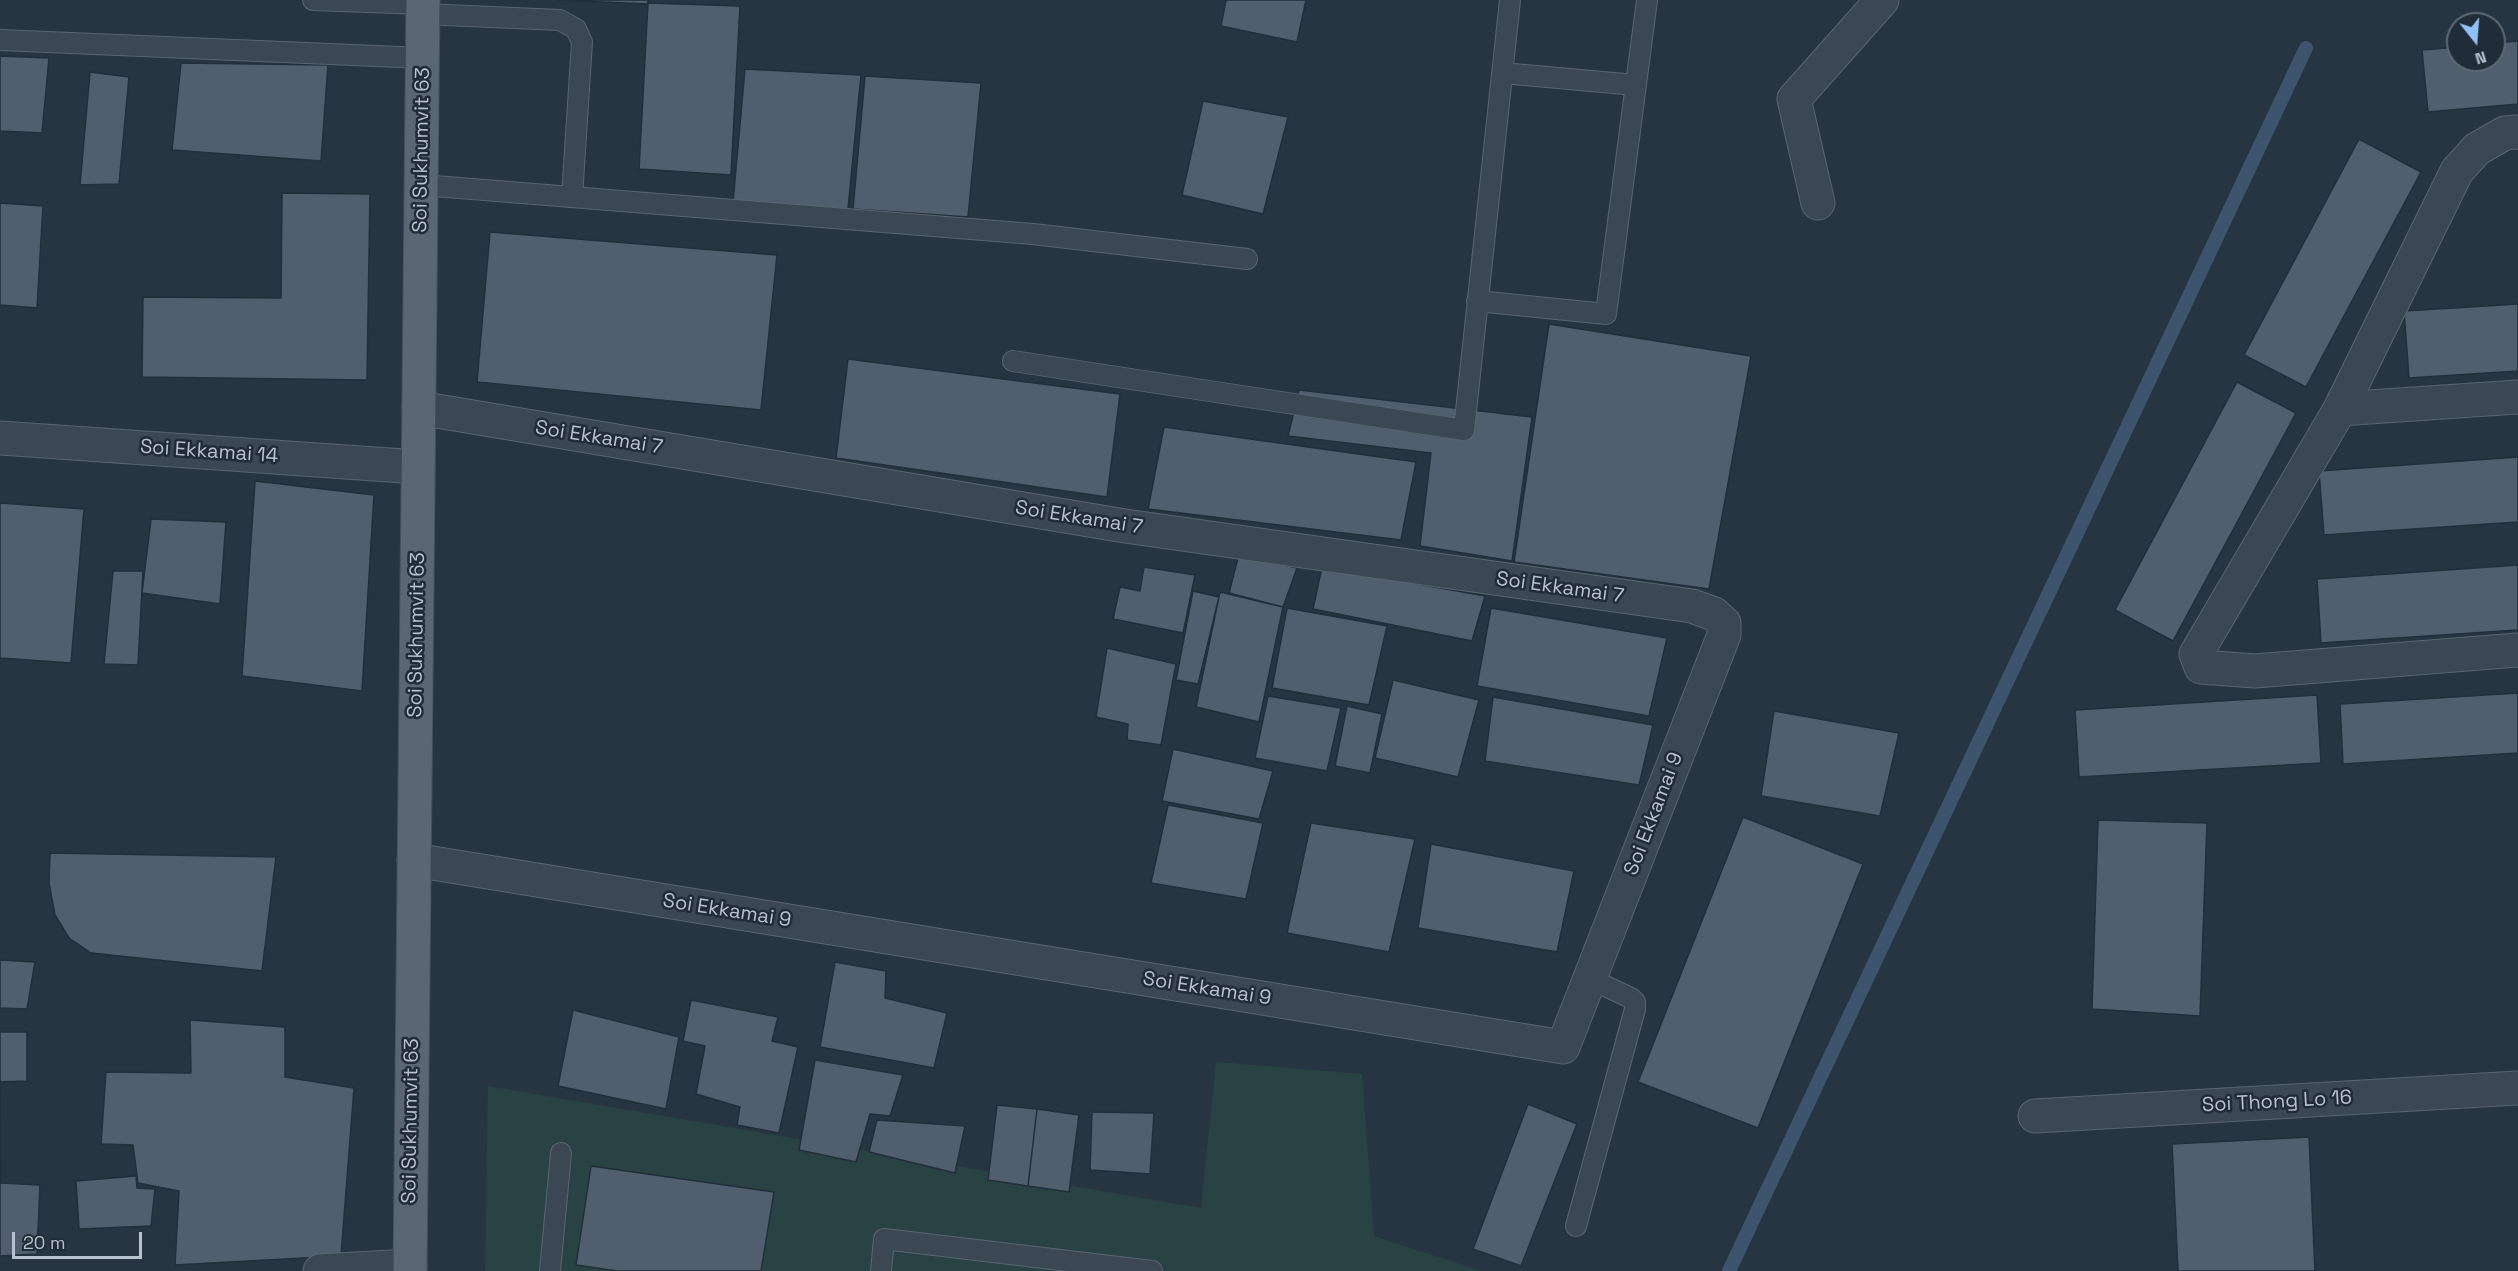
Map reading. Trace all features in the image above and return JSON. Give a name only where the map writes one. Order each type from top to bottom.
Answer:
[{"type":"main road","name":"Soi Sukhumvit 63","points":[[410,1269],[423,6]]},
{"type":"street","points":[[1818,203],[1794,99],[1882,0]]},
{"type":"street","points":[[2518,132],[2505,133],[2477,149],[2457,171],[2340,409],[2196,654],[2201,667],[2255,671],[2518,650]]},
{"type":"street","points":[[2340,409],[2518,397]]},
{"type":"street","name":"Soi Ekkamai 7","points":[[419,408],[1125,526],[1692,606],[1714,614],[1724,623],[1724,635]]},
{"type":"street","name":"Soi Ekkamai 14","points":[[0,438],[418,467]]},
{"type":"street","name":"Soi Ekkamai 9","points":[[414,860],[1563,1047],[1724,635]]},
{"type":"street","name":"Soi Thong Lo 16","points":[[2035,1116],[2518,1088]]},
{"type":"street","points":[[320,1271],[410,1269]]},
{"type":"lane","points":[[313,0],[423,6],[560,20],[576,29],[582,42],[572,197]]},
{"type":"lane","points":[[1013,361],[1464,430],[1510,0]]},
{"type":"lane","points":[[1477,301],[1606,314],[1647,0]]},
{"type":"lane","points":[[0,40],[423,58]]},
{"type":"lane","points":[[1502,73],[1636,85]]},
{"type":"lane","points":[[422,185],[1033,234],[1247,259]]},
{"type":"lane","points":[[1576,1226],[1635,1009],[1635,1002],[1631,998],[1590,979]]},
{"type":"lane","points":[[550,1271],[561,1153]]},
{"type":"lane","points":[[880,1271],[884,1239],[1152,1271]]},
{"type":"green space","points":[[1216,1062],[1362,1074],[1374,1236],[1481,1271],[485,1271],[488,1086],[1201,1208]]},
{"type":"building","points":[[558,0],[648,0],[648,4]]},
{"type":"building","points":[[1226,0],[1306,0],[1297,42],[1221,26]]},
{"type":"building","points":[[648,3],[740,6],[731,175],[639,169]]},
{"type":"building","points":[[2518,41],[2518,104],[2428,112],[2422,50],[2446,48],[2446,72],[2506,72],[2506,42]]},
{"type":"building","points":[[0,56],[49,58],[42,133],[0,131]]},
{"type":"building","points":[[181,63],[328,65],[321,161],[172,150]]},
{"type":"building","points":[[745,69],[861,75],[848,209],[733,202]]},
{"type":"building","points":[[90,72],[129,77],[119,184],[80,185]]},
{"type":"building","points":[[865,76],[981,83],[968,217],[853,209]]},
{"type":"building","points":[[1203,101],[1288,117],[1263,214],[1182,195]]},
{"type":"building","points":[[2359,139],[2421,172],[2306,387],[2244,355]]},
{"type":"building","points":[[282,193],[370,194],[367,380],[142,377],[143,297],[281,298]]},
{"type":"building","points":[[0,203],[43,206],[37,308],[0,305]]},
{"type":"building","points":[[490,232],[777,255],[761,410],[477,382]]},
{"type":"building","points":[[2518,304],[2518,371],[2409,378],[2404,311]]},
{"type":"building","points":[[1549,324],[1751,356],[1709,589],[1514,562]]},
{"type":"building","points":[[848,359],[1120,394],[1107,497],[836,458]]},
{"type":"building","points":[[2237,382],[2296,413],[2173,641],[2115,610]]},
{"type":"building","points":[[1299,390],[1532,417],[1512,561],[1420,546],[1431,453],[1288,436]]},
{"type":"building","points":[[1164,427],[1416,462],[1401,540],[1148,509]]},
{"type":"building","points":[[2518,457],[2518,522],[2324,535],[2319,471]]},
{"type":"building","points":[[255,481],[374,495],[362,691],[242,676]]},
{"type":"building","points":[[0,503],[84,509],[71,663],[0,658]]},
{"type":"building","points":[[151,519],[226,522],[220,604],[142,593]]},
{"type":"building","points":[[1239,554],[1297,568],[1283,607],[1229,593]]},
{"type":"building","points":[[2518,565],[2518,630],[2321,643],[2317,579]]},
{"type":"building","points":[[1144,567],[1195,575],[1183,633],[1113,619],[1120,587],[1140,591]]},
{"type":"building","points":[[1322,567],[1485,596],[1472,641],[1313,609]]},
{"type":"building","points":[[113,571],[143,571],[138,665],[104,664]]},
{"type":"building","points":[[1193,591],[1219,597],[1198,684],[1176,680]]},
{"type":"building","points":[[1220,592],[1283,607],[1259,722],[1196,707]]},
{"type":"building","points":[[1287,608],[1387,626],[1369,705],[1272,688]]},
{"type":"building","points":[[1491,608],[1667,638],[1649,716],[1477,686]]},
{"type":"building","points":[[1107,648],[1176,664],[1161,745],[1127,740],[1128,724],[1096,717]]},
{"type":"building","points":[[1393,680],[1479,700],[1458,777],[1375,758]]},
{"type":"building","points":[[2518,693],[2518,753],[2343,764],[2340,704]]},
{"type":"building","points":[[2317,695],[2321,763],[2079,777],[2075,710]]},
{"type":"building","points":[[1268,696],[1341,708],[1327,771],[1255,758]]},
{"type":"building","points":[[1493,697],[1653,725],[1639,785],[1485,761]]},
{"type":"building","points":[[1347,706],[1382,714],[1370,773],[1335,766]]},
{"type":"building","points":[[1774,711],[1899,733],[1880,816],[1761,796]]},
{"type":"building","points":[[1173,749],[1273,771],[1259,819],[1162,801]]},
{"type":"building","points":[[1168,805],[1263,823],[1246,899],[1151,883]]},
{"type":"building","points":[[1743,817],[1863,864],[1758,1128],[1638,1082]]},
{"type":"building","points":[[2098,820],[2207,823],[2200,1016],[2092,1009]]},
{"type":"building","points":[[1311,823],[1415,839],[1389,952],[1287,933]]},
{"type":"building","points":[[1431,844],[1574,871],[1557,952],[1418,928]]},
{"type":"building","points":[[50,853],[276,857],[262,971],[91,953],[69,938],[55,915],[49,883]]},
{"type":"building","points":[[0,960],[35,962],[27,1009],[0,1008]]},
{"type":"building","points":[[835,962],[886,971],[885,998],[947,1013],[934,1068],[820,1047]]},
{"type":"building","points":[[691,1000],[778,1017],[772,1041],[798,1047],[779,1133],[737,1125],[740,1107],[696,1094],[705,1046],[683,1041]]},
{"type":"building","points":[[573,1010],[679,1037],[666,1109],[558,1086]]},
{"type":"building","points":[[190,1020],[285,1027],[285,1077],[354,1088],[341,1256],[175,1265],[179,1191],[138,1183],[133,1145],[101,1144],[106,1072],[191,1073]]},
{"type":"building","points":[[0,1032],[27,1032],[27,1081],[0,1082]]},
{"type":"building","points":[[815,1060],[903,1075],[890,1116],[870,1114],[856,1162],[799,1150]]},
{"type":"building","points":[[0,1090],[1,1183],[40,1185],[37,1254],[0,1256]]},
{"type":"building","points":[[1528,1104],[1577,1124],[1521,1266],[1473,1249]]},
{"type":"building","points":[[997,1105],[1037,1109],[1028,1186],[988,1180]]},
{"type":"building","points":[[1037,1109],[1079,1115],[1069,1192],[1028,1186]]},
{"type":"building","points":[[1092,1112],[1154,1113],[1150,1174],[1090,1170]]},
{"type":"building","points":[[877,1120],[965,1126],[955,1173],[869,1152]]},
{"type":"building","points":[[2309,1137],[2315,1271],[2178,1271],[2172,1144]]},
{"type":"building","points":[[591,1166],[774,1192],[761,1271],[617,1271],[576,1265]]},
{"type":"building","points":[[136,1176],[137,1188],[155,1189],[151,1226],[79,1229],[76,1181]]},
{"type":"waterway","points":[[1729,1271],[2306,48]]}]
